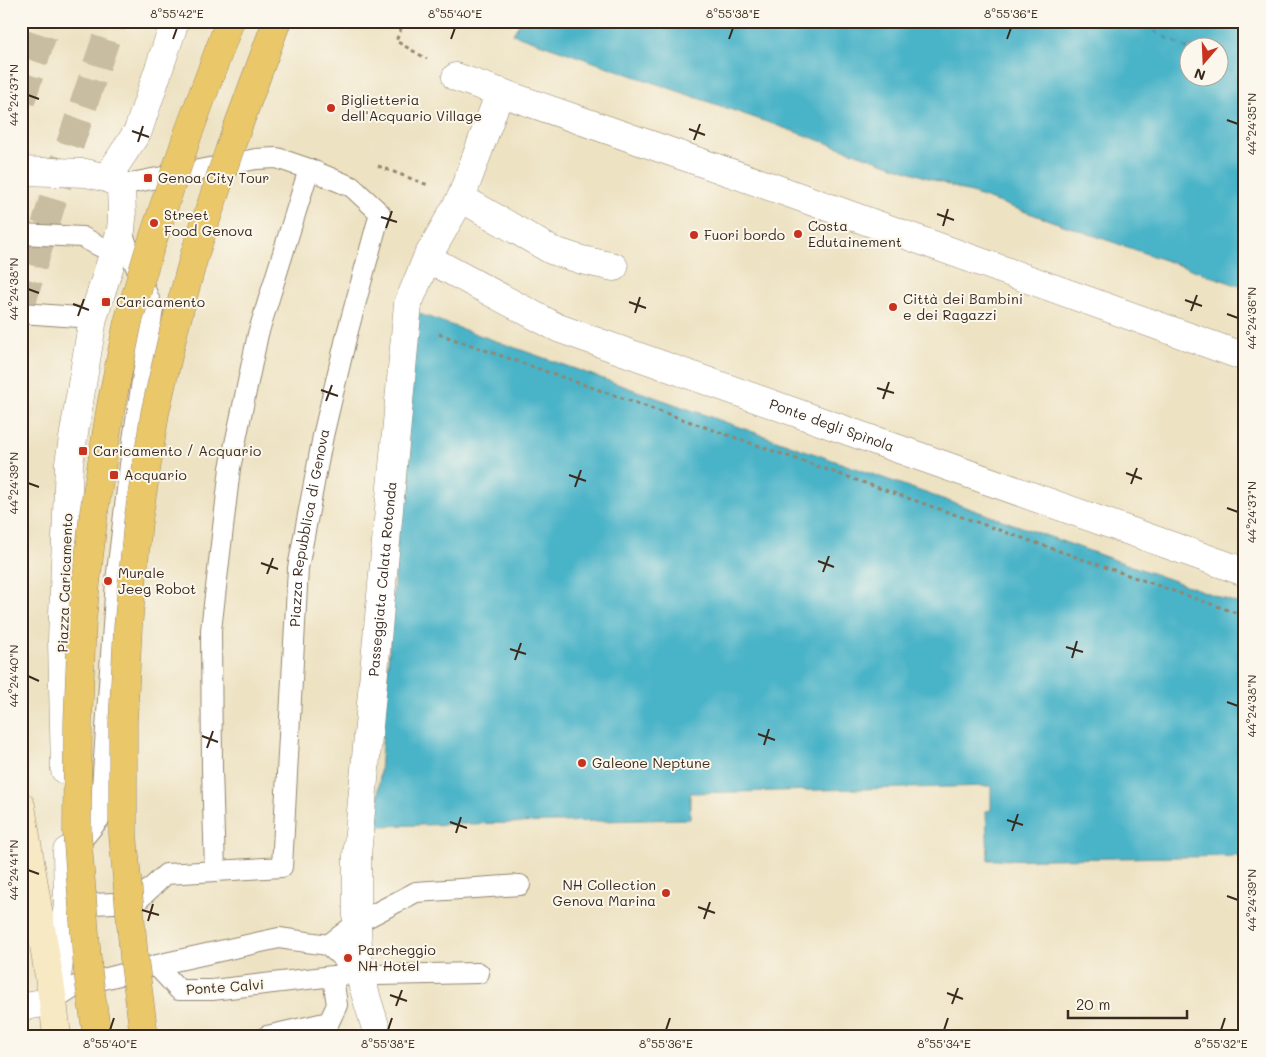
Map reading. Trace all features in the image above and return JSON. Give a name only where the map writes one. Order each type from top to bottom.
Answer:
[{"type":"highway","points":[[98,1036],[88,972],[77,832],[78,722],[82,629],[94,512],[111,406],[130,314],[188,134],[230,21]]},
{"type":"highway","points":[[144,1036],[134,958],[123,825],[124,703],[128,627],[138,520],[155,413],[174,330],[195,253],[230,148],[277,21]]},
{"type":"main road","points":[[21,806],[57,1036]]},
{"type":"street","points":[[21,171],[86,173],[114,182],[138,131],[175,21]]},
{"type":"street","points":[[456,77],[783,191],[1245,357]]},
{"type":"street","name":"Passeggiata Calata Rotonda","points":[[357,923],[357,855],[408,304],[427,258],[461,198],[500,92]]},
{"type":"street","name":"Piazza Caricamento","points":[[53,1001],[68,905],[62,640],[69,463],[93,318],[117,242],[122,218],[114,182]]},
{"type":"street","points":[[461,198],[551,250],[582,260],[614,267]]},
{"type":"street","name":"Ponte degli Spìnola","points":[[427,258],[558,328],[1245,572]]},
{"type":"street","points":[[357,923],[346,975],[377,1034]]},
{"type":"street","points":[[21,1007],[53,1001]]},
{"type":"lane","name":"Piazza Repubblica di Genova","points":[[68,905],[136,902],[166,874],[282,867],[298,568],[325,426],[347,334],[380,213],[352,187],[277,158],[256,159],[114,182]]},
{"type":"lane","points":[[215,871],[211,630],[230,468],[258,334],[309,169]]},
{"type":"lane","points":[[21,234],[82,237],[117,242],[153,309],[132,440],[116,581],[100,818],[67,858]]},
{"type":"lane","points":[[21,313],[93,318]]},
{"type":"lane","points":[[53,1001],[76,986],[278,938],[328,945],[357,923],[416,892],[520,885]]},
{"type":"lane","points":[[267,1036],[330,1022],[346,975],[328,945]]},
{"type":"lane","name":"Ponte Calvi","points":[[156,966],[180,990],[212,990],[346,975],[479,973]]},
{"type":"path","points":[[404,21],[396,41],[456,77]]},
{"type":"path","points":[[431,331],[1245,616]]},
{"type":"path","points":[[1169,1036],[1245,1034]]},
{"type":"water","points":[[521,21],[1245,21],[1245,288],[513,34]]},
{"type":"water","points":[[414,312],[1245,606],[1245,856],[988,860],[986,811],[991,810],[991,786],[690,793],[690,819],[376,826]]},
{"type":"ferry route","points":[[1135,21],[1178,44]]},
{"type":"ferry route","points":[[1228,69],[1245,78]]},
{"type":"tunnel","points":[[21,101],[47,21]]},
{"type":"tunnel","points":[[21,306],[66,156],[112,21]]},
{"type":"place","name":"Biglietteria dell'Acquario Village","points":[[331,108]]},
{"type":"place","name":"Genoa City Tour","points":[[148,178]]},
{"type":"place","name":"Street Food Genova","points":[[154,223]]},
{"type":"place","name":"Costa Edutainement","points":[[798,234]]},
{"type":"place","name":"Fuori bordo","points":[[694,235]]},
{"type":"place","name":"Caricamento","points":[[106,302]]},
{"type":"place","name":"Città dei Bambini e dei Ragazzi","points":[[893,307]]},
{"type":"place","name":"Caricamento / Acquario","points":[[83,451]]},
{"type":"place","name":"Acquario","points":[[114,475]]},
{"type":"place","name":"Murale Jeeg Robot","points":[[108,581]]},
{"type":"place","name":"Galeone Neptune","points":[[582,763]]},
{"type":"place","name":"NH Collection Genova Marina","points":[[666,893]]},
{"type":"place","name":"Parcheggio NH Hotel","points":[[348,958]]}]
